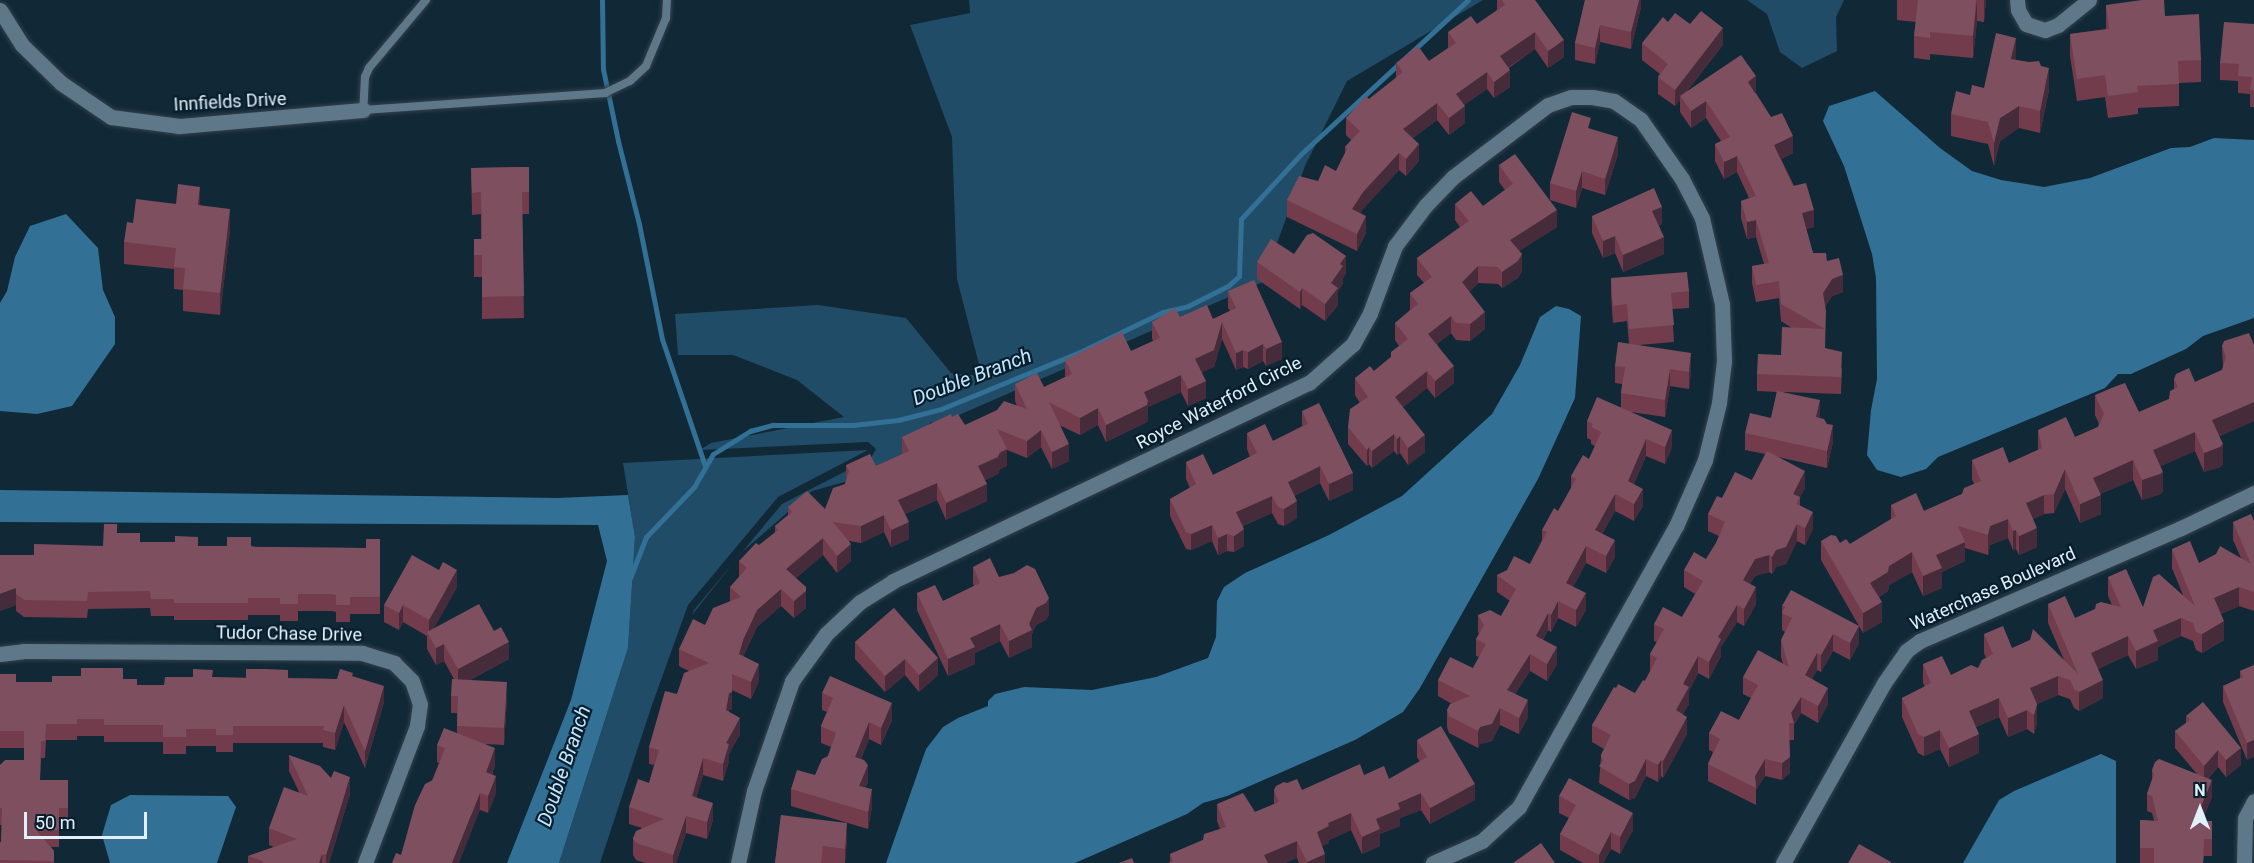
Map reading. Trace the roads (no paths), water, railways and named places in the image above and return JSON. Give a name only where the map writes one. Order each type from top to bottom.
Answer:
[{"type":"street","points":[[2017,0],[2018,10],[2026,24],[2045,30],[2058,25],[2089,0]]},
{"type":"street","name":"Innfields Drive","points":[[0,10],[22,45],[60,84],[111,117],[179,126],[363,110]]},
{"type":"street","name":"Royce Waterford Circle","points":[[738,863],[754,791],[792,681],[826,634],[860,602],[893,581],[1309,383],[1353,344],[1370,313],[1395,246],[1453,177],[1548,105],[1571,97],[1592,97],[1614,102],[1641,120],[1682,179],[1702,218],[1722,304],[1724,361],[1719,403],[1705,460],[1676,526],[1519,807],[1482,841],[1433,863]]},
{"type":"street","name":"Waterchase Boulevard","points":[[1783,863],[1884,682],[1906,651],[1920,640],[2181,528],[2254,493]]},
{"type":"street","name":"Tudor Chase Drive","points":[[0,654],[22,651],[362,653],[394,663],[412,681],[420,704],[417,726],[365,863]]},
{"type":"street","points":[[2244,863],[2245,818],[2254,801]]},
{"type":"lane","points":[[426,0],[369,68],[365,78],[363,110],[605,93],[630,81],[646,66],[666,18],[667,0]]},
{"type":"water","points":[[1875,91],[1940,148],[1972,171],[2001,180],[2044,187],[2090,178],[2171,148],[2190,147],[2214,138],[2254,140],[2254,318],[2203,336],[2186,349],[2131,374],[2118,374],[2105,388],[1938,457],[1926,469],[1901,477],[1877,470],[1867,455],[1871,410],[1877,379],[1876,278],[1872,254],[1844,166],[1823,121],[1829,106]]},
{"type":"water","points":[[66,214],[98,248],[103,290],[115,317],[115,344],[72,406],[37,414],[0,411],[0,303],[7,291],[15,257],[30,226]]},
{"type":"water","points":[[1556,306],[1569,309],[1581,316],[1575,398],[1538,479],[1420,688],[1403,712],[1355,740],[1227,796],[1203,803],[1187,814],[1075,863],[886,863],[926,749],[943,727],[958,718],[988,706],[988,701],[995,694],[1024,687],[1092,690],[1156,677],[1208,658],[1216,637],[1217,601],[1224,587],[1245,573],[1329,535],[1402,496],[1492,414],[1520,365],[1540,317]]},
{"type":"water","points":[[0,490],[557,498],[628,495],[635,537],[628,648],[559,863],[507,863],[571,700],[607,561],[598,525],[0,522]]},
{"type":"water","points":[[2101,754],[2116,761],[2116,863],[1963,863],[1999,800],[2014,791]]},
{"type":"water","points":[[130,795],[228,796],[236,807],[217,863],[110,863],[102,835],[111,805]]},
{"type":"waterway","points":[[602,0],[603,69],[618,141],[639,224],[662,339],[705,466]]},
{"type":"waterway","name":"Double Branch","points":[[630,578],[646,537],[694,487],[713,454],[750,431],[773,425],[853,425],[898,420],[941,409],[1080,352],[1163,312],[1188,306],[1228,286],[1239,276],[1241,219],[1301,154],[1468,0]]}]
